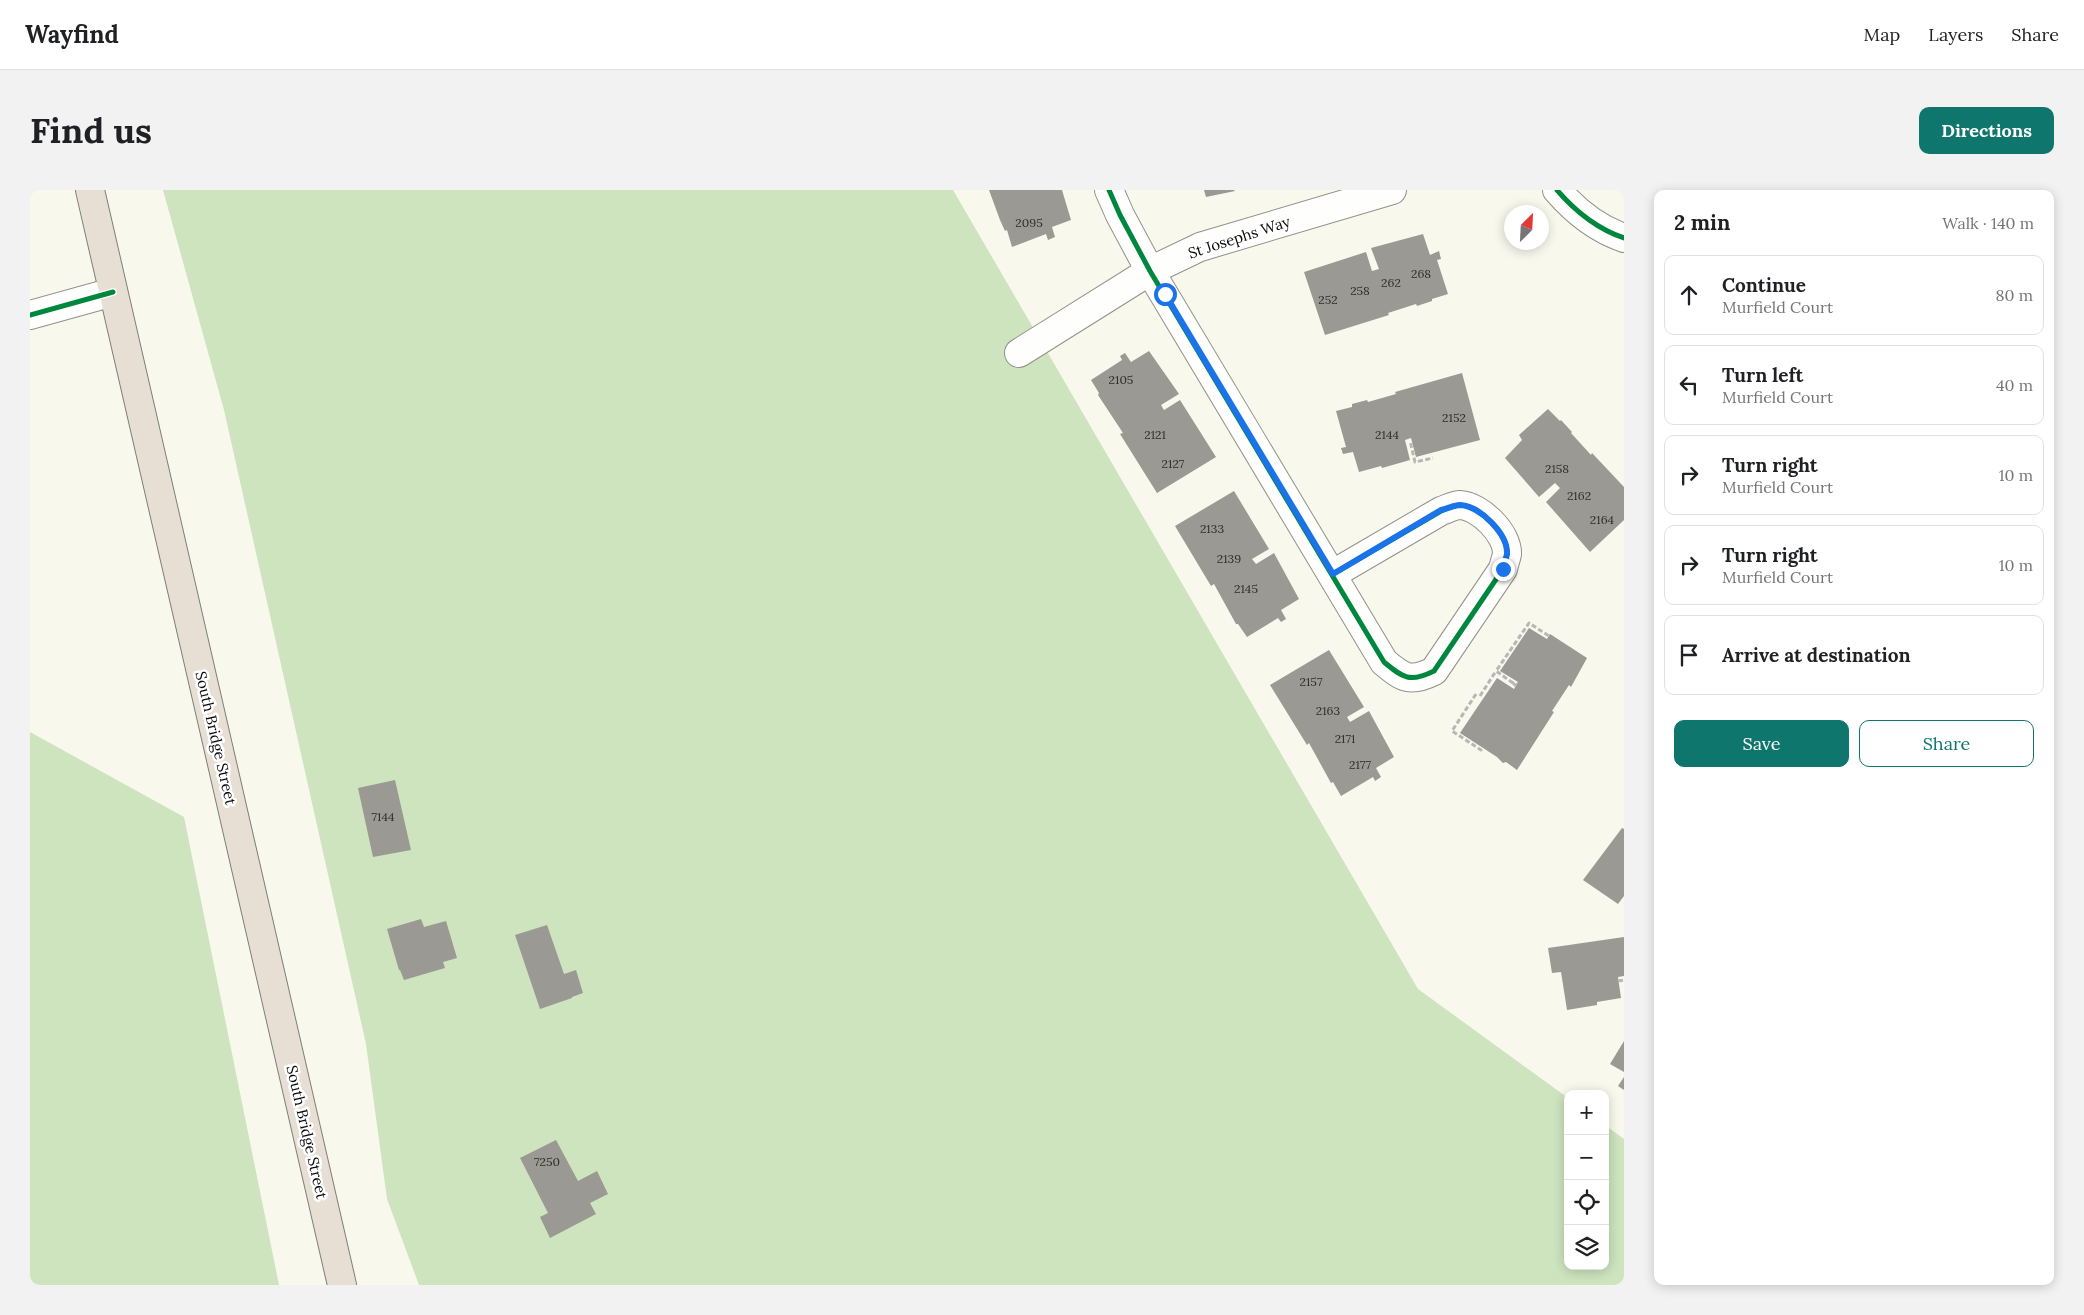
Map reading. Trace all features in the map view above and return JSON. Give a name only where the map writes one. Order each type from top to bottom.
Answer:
[{"type":"highway","name":"South Bridge Street","points":[[90,190],[342,1285]]},
{"type":"street","points":[[1109,190],[1150,271],[1384,662],[1400,675],[1419,678],[1434,671],[1503,569],[1507,552],[1500,534],[1488,519],[1473,508],[1459,505],[1441,510],[1333,574]]},
{"type":"street","name":"St Josephs Way","points":[[1019,353],[1150,271],[1200,247],[1392,190]]},
{"type":"street","points":[[1557,190],[1567,202],[1594,224],[1624,238]]},
{"type":"street","points":[[30,315],[113,292]]},
{"type":"path","points":[[1412,442],[1410,446],[1415,462],[1433,458]]},
{"type":"path","points":[[1483,748],[1481,750],[1452,731],[1528,623],[1549,636]]},
{"type":"path","points":[[1496,671],[1516,684]]},
{"type":"path","points":[[1618,981],[1624,980]]},
{"type":"green space","points":[[163,190],[953,190],[1418,989],[1564,1095],[1564,1270],[1609,1270],[1609,1128],[1624,1139],[1624,1285],[419,1285],[387,1199],[366,1044],[224,410]]},
{"type":"green space","points":[[30,732],[184,817],[279,1285],[30,1285]]},
{"type":"building","points":[[989,190],[1062,190],[1071,220],[1052,227],[1055,237],[1048,240],[1046,234],[1012,247],[1007,230],[1005,231],[1000,220]]},
{"type":"building","points":[[1204,190],[1234,190],[1235,191],[1206,197]]},
{"type":"building","points":[[1423,234],[1430,255],[1439,251],[1441,259],[1437,260],[1448,294],[1417,306],[1416,304],[1388,313],[1389,315],[1325,335],[1304,272],[1366,252],[1372,271],[1379,269],[1371,248]]},
{"type":"building","points":[[1149,351],[1179,394],[1161,405],[1164,410],[1180,400],[1216,457],[1157,493],[1120,434],[1123,433],[1098,395],[1099,393],[1091,380],[1122,360],[1120,356],[1125,353],[1131,362]]},
{"type":"building","points":[[1462,373],[1480,440],[1416,457],[1411,438],[1405,440],[1410,460],[1359,472],[1353,452],[1343,454],[1341,448],[1346,447],[1336,411],[1352,407],[1352,404],[1367,400],[1368,402],[1396,394],[1395,392]]},
{"type":"building","points":[[1548,409],[1561,420],[1591,455],[1592,453],[1624,487],[1624,520],[1590,552],[1546,502],[1560,488],[1555,483],[1539,497],[1505,458],[1522,440],[1519,435]]},
{"type":"building","points":[[1234,491],[1269,549],[1252,559],[1256,564],[1274,553],[1299,599],[1281,610],[1286,619],[1281,622],[1278,618],[1247,637],[1238,624],[1236,624],[1214,584],[1211,586],[1175,526]]},
{"type":"building","points":[[1529,628],[1547,639],[1550,634],[1587,658],[1571,687],[1569,685],[1552,711],[1554,712],[1517,770],[1506,762],[1503,763],[1460,733],[1497,678],[1514,689],[1518,682],[1500,671]]},
{"type":"building","points":[[1329,650],[1364,707],[1347,717],[1350,722],[1369,711],[1394,757],[1376,768],[1381,777],[1375,781],[1373,777],[1341,796],[1333,782],[1331,783],[1309,743],[1307,745],[1270,685]]},
{"type":"building","points":[[395,780],[411,850],[373,857],[358,788]]},
{"type":"building","points":[[1622,828],[1624,829],[1624,896],[1618,904],[1583,880]]},
{"type":"building","points":[[421,919],[424,927],[446,921],[457,958],[443,962],[445,968],[404,980],[399,970],[387,929]]},
{"type":"building","points":[[547,925],[564,974],[576,970],[583,993],[540,1009],[515,935]]},
{"type":"building","points":[[1624,937],[1624,976],[1618,977],[1621,998],[1597,1002],[1597,1005],[1567,1010],[1561,972],[1552,973],[1548,948]]},
{"type":"building","points":[[1624,1041],[1624,1072],[1610,1064]]},
{"type":"building","points":[[1624,1077],[1624,1090],[1618,1086]]},
{"type":"building","points":[[556,1140],[578,1181],[597,1171],[608,1194],[590,1203],[596,1214],[550,1238],[540,1217],[548,1213],[520,1158]]},
{"type":"cycle path","points":[[1109,190],[1150,271],[1384,662],[1396,672],[1407,677],[1419,677],[1434,671],[1503,569],[1507,554],[1506,546],[1498,530],[1484,516],[1476,510],[1458,505],[1441,511],[1333,574]]},
{"type":"cycle path","points":[[1557,190],[1571,205],[1588,218],[1605,230],[1624,238]]},
{"type":"cycle path","points":[[30,315],[113,292]]},
{"type":"route","points":[[1165,294],[1333,574],[1441,510],[1459,505],[1473,508],[1488,519],[1500,534],[1507,552],[1503,569]]}]
